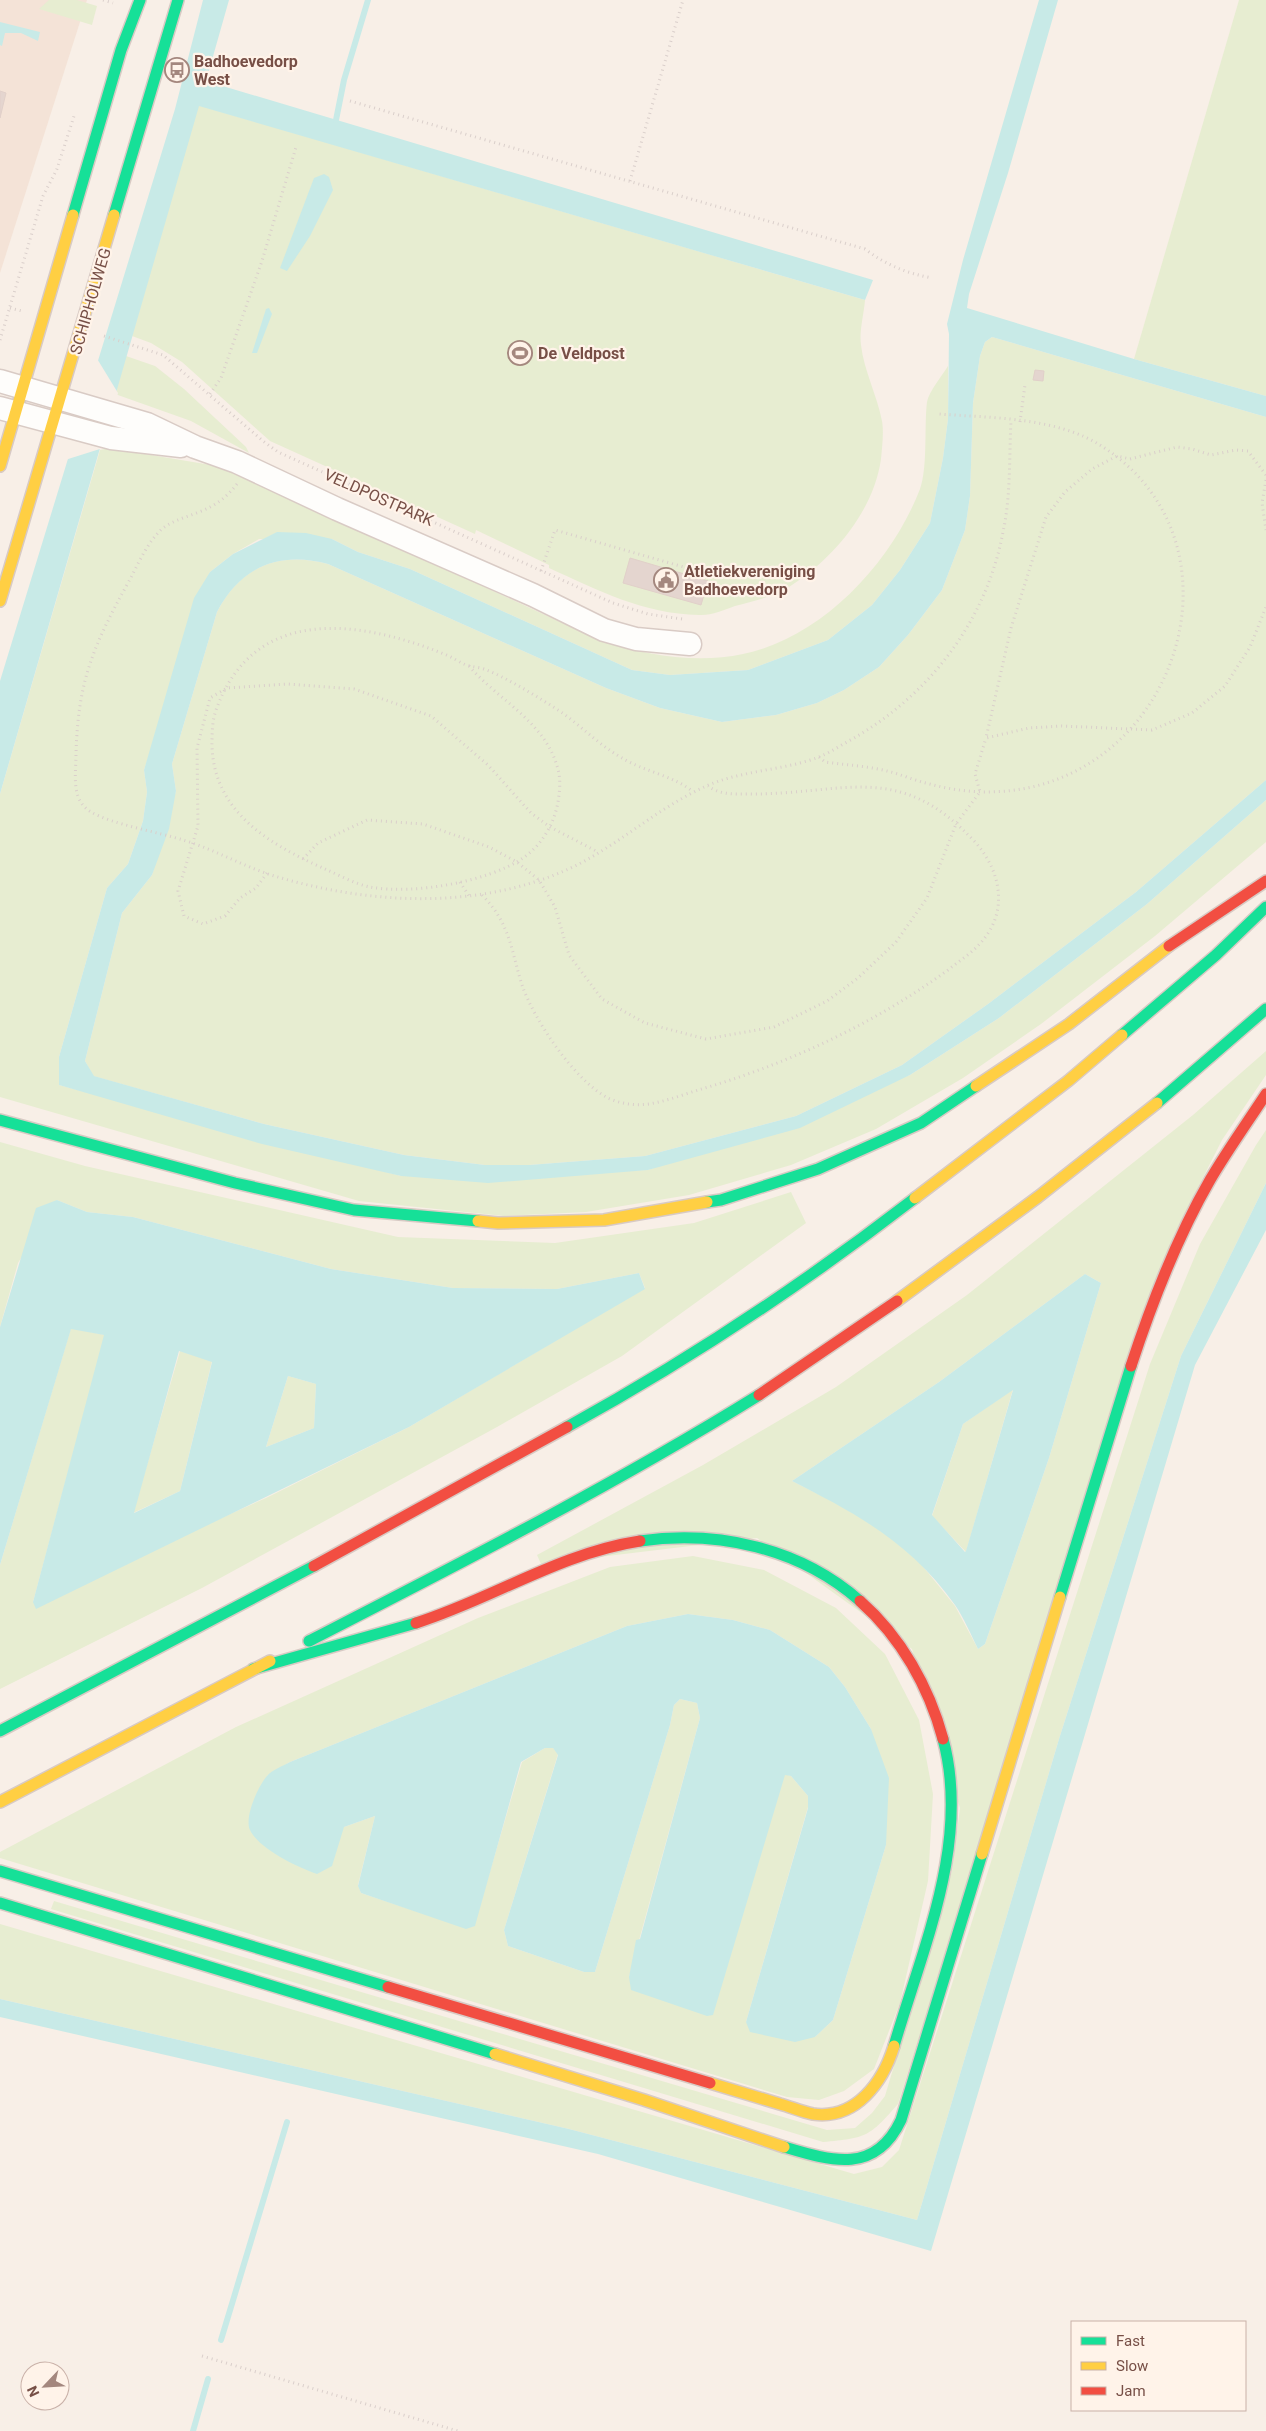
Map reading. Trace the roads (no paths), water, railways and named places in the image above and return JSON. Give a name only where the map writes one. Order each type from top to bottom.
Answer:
[{"type":"main road","points":[[0,466],[8,410],[23,389],[121,50],[140,0]]},
{"type":"main road","name":"SCHIPHOLWEG","points":[[0,601],[69,402],[178,0]]},
{"type":"main road","points":[[0,1120],[235,1183],[354,1210],[508,1223],[604,1220],[721,1200],[818,1169],[921,1123],[1069,1024],[1184,935],[1266,881]]},
{"type":"main road","points":[[0,1732],[240,1606],[590,1415],[737,1325],[850,1248],[1068,1082],[1216,955],[1266,906]]},
{"type":"main road","points":[[0,1802],[253,1669],[505,1540],[703,1429],[800,1367],[904,1296],[1064,1179],[1229,1043],[1266,1009]]},
{"type":"main road","points":[[0,1903],[644,2100],[744,2136],[841,2161],[865,2158],[875,2153],[897,2128],[1122,1392],[1153,1300],[1195,1208],[1266,1094]]},
{"type":"main road","points":[[0,1872],[813,2114],[830,2115],[845,2112],[867,2095],[882,2077],[922,1959],[945,1871],[951,1824],[950,1784],[946,1749],[940,1724],[919,1674],[903,1648],[884,1626],[844,1588],[819,1570],[793,1558],[740,1542],[710,1537],[649,1539],[595,1550],[534,1573],[432,1618],[253,1669]]},
{"type":"street","name":"VELDPOSTPARK","points":[[0,381],[147,424],[195,448],[237,462],[337,509],[533,595],[604,630],[636,639],[690,644]]},
{"type":"street","name":"VELDPOSTPARK","points":[[8,410],[61,426],[111,438],[195,448]]},
{"type":"water","points":[[203,0],[229,0],[206,81],[873,280],[865,300],[199,106],[0,794],[0,681],[175,109]]},
{"type":"water","points":[[1039,0],[1058,0],[1008,173],[969,294],[967,308],[1134,359],[1266,396],[1266,417],[992,337],[985,342],[980,356],[973,403],[970,496],[965,530],[942,590],[908,635],[879,667],[844,690],[817,703],[776,715],[722,722],[660,708],[606,688],[328,564],[310,560],[278,561],[250,573],[227,596],[217,612],[172,764],[176,791],[169,829],[152,875],[122,913],[85,1061],[94,1076],[264,1124],[404,1155],[485,1165],[529,1165],[645,1156],[796,1116],[902,1065],[988,1004],[1136,892],[1266,780],[1266,800],[1147,904],[999,1018],[910,1075],[800,1128],[648,1170],[488,1183],[401,1176],[262,1144],[59,1085],[59,1057],[107,888],[128,864],[143,821],[147,792],[144,770],[194,598],[210,572],[233,554],[277,532],[306,533],[332,539],[358,552],[410,569],[632,670],[670,675],[748,670],[828,640],[872,605],[900,570],[930,523],[943,458],[948,419],[949,334],[947,324],[963,260]]},
{"type":"water","points":[[0,22],[40,32],[38,41],[21,33],[5,33],[2,46],[0,45]]},
{"type":"water","points":[[324,174],[329,177],[333,190],[310,236],[287,271],[280,268],[314,178]]},
{"type":"water","points":[[269,308],[272,314],[257,353],[252,353],[266,309]]},
{"type":"water","points":[[1266,1183],[1266,1230],[1195,1365],[931,2251],[598,2154],[0,2017],[0,1999],[569,2129],[917,2220],[1059,1739],[1181,1356]]},
{"type":"water","points":[[57,1200],[87,1212],[133,1217],[331,1269],[453,1288],[557,1289],[639,1273],[645,1289],[409,1427],[36,1609],[33,1602],[104,1335],[71,1329],[0,1565],[0,1327],[36,1208]],"holes":[[[179,1351],[212,1362],[180,1491],[134,1513]],[[288,1376],[316,1384],[314,1428],[266,1447]]]},
{"type":"water","points":[[1085,1274],[1101,1283],[1049,1458],[985,1644],[978,1649],[955,1605],[920,1564],[901,1547],[861,1518],[792,1481],[939,1382]],"holes":[[[1013,1390],[966,1551],[932,1515],[963,1424]]]},
{"type":"water","points":[[688,1614],[733,1620],[770,1630],[829,1667],[845,1687],[871,1729],[889,1778],[886,1845],[833,2020],[815,2037],[795,2042],[750,2032],[746,2022],[808,1808],[808,1796],[791,1776],[785,1775],[713,2015],[707,2016],[631,1990],[629,1977],[636,1940],[640,1939],[700,1718],[697,1703],[680,1699],[674,1705],[670,1725],[595,1972],[584,1972],[508,1946],[504,1930],[558,1755],[553,1748],[545,1748],[521,1762],[475,1926],[466,1929],[361,1893],[358,1886],[375,1816],[344,1827],[332,1866],[317,1874],[289,1862],[270,1850],[261,1844],[250,1830],[250,1810],[263,1781],[269,1774],[290,1762],[627,1626]]},
{"type":"waterway","points":[[336,120],[344,80],[368,0]]},
{"type":"waterway","points":[[221,2340],[287,2122]]},
{"type":"waterway","points":[[193,2431],[208,2379]]},
{"type":"place","name":"Badhoevedorp West","points":[[177,70]]},
{"type":"place","name":"De Veldpost","points":[[520,353]]},
{"type":"place","name":"Atletiekvereniging Badhoevedorp","points":[[666,580]]}]
